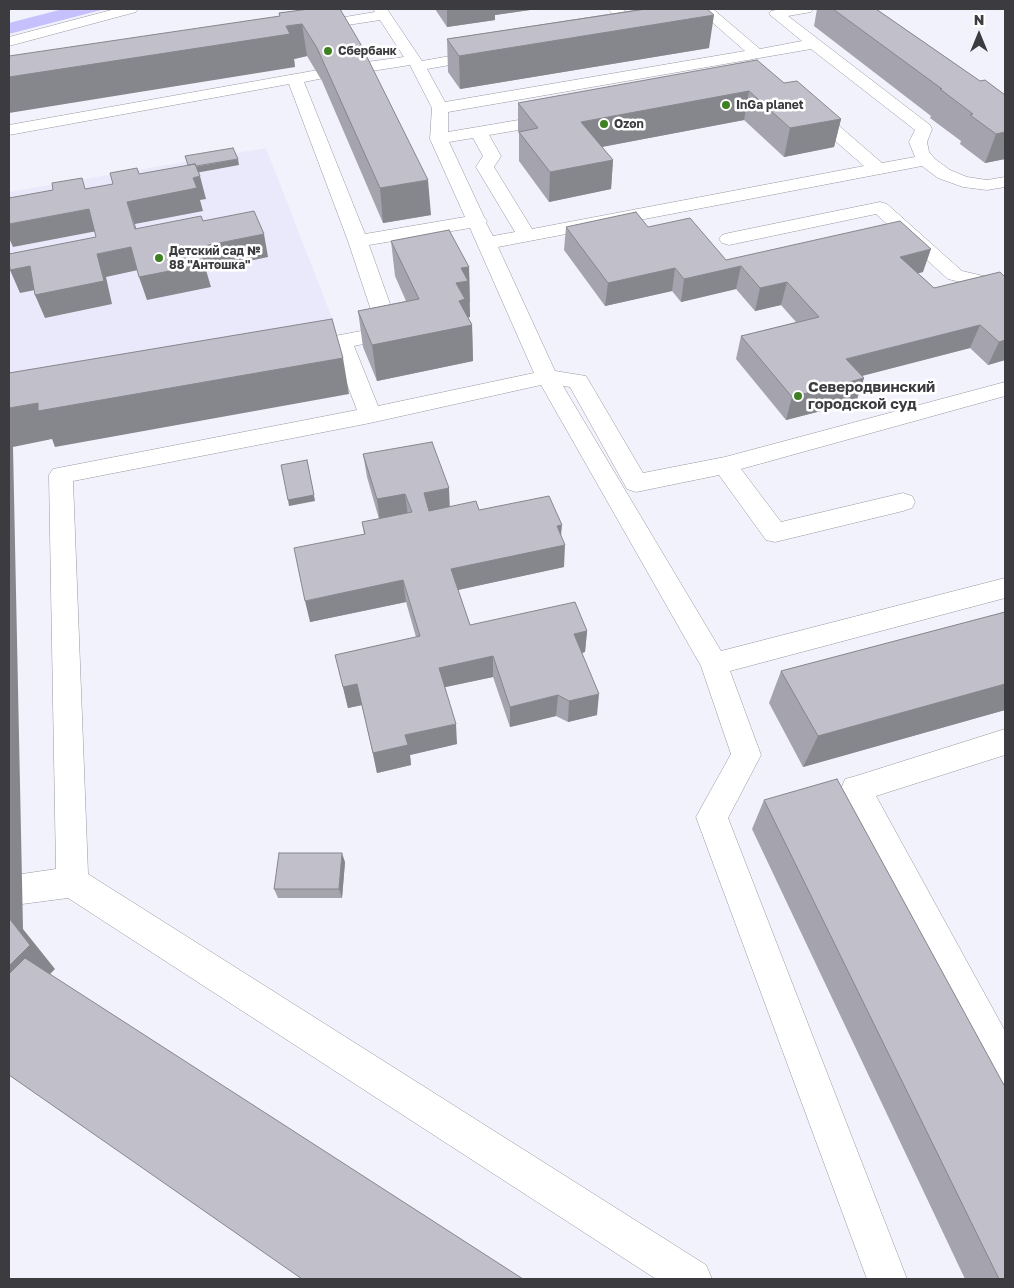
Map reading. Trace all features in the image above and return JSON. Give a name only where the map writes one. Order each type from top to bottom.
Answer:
[{"type":"street","points":[[9,42],[131,9]]},
{"type":"street","points":[[608,35],[637,30],[615,9]]},
{"type":"street","points":[[704,9],[756,53]]},
{"type":"street","points":[[773,11],[806,9]]},
{"type":"street","points":[[773,11],[924,129],[918,142],[921,153],[926,160],[944,174],[963,182],[987,184],[1005,182]]},
{"type":"street","points":[[290,30],[382,12],[416,63],[440,108],[439,139],[478,220],[547,377],[714,664],[746,755],[712,817],[887,1279]]},
{"type":"street","points":[[440,108],[814,44]]},
{"type":"street","points":[[359,68],[500,53]]},
{"type":"street","points":[[9,130],[318,74]]},
{"type":"street","points":[[283,352],[342,343],[389,332],[358,241],[295,78]]},
{"type":"street","points":[[798,98],[878,169]]},
{"type":"street","points":[[439,139],[574,115]]},
{"type":"street","points":[[478,132],[492,156],[485,167],[526,236]]},
{"type":"street","points":[[488,243],[926,160]]},
{"type":"street","points":[[729,239],[880,208],[955,275],[1005,286]]},
{"type":"street","points":[[358,241],[478,220]]},
{"type":"street","points":[[342,343],[370,415]]},
{"type":"street","points":[[72,882],[61,475],[370,415],[547,377],[578,381],[636,483],[725,465],[1005,388]]},
{"type":"street","points":[[725,465],[775,533],[903,502]]},
{"type":"street","points":[[714,664],[1005,588]]},
{"type":"street","points":[[1005,742],[856,789],[1005,1066]]},
{"type":"street","points":[[22,889],[72,882],[692,1279]]},
{"type":"shaded area","points":[[63,9],[105,9],[9,34],[9,23]]},
{"type":"shaded area","name":"Детский сад № 88 \"Антошка\"","points":[[266,148],[334,323],[9,378],[9,192]]},
{"type":"building","points":[[309,9],[340,9],[360,43],[428,180],[380,188],[317,48],[302,24],[286,26],[290,34],[9,77],[9,56],[280,16],[279,13]]},
{"type":"building","points":[[646,9],[707,9],[714,15],[459,56],[447,39]]},
{"type":"building","points":[[833,9],[876,9],[980,81],[985,80],[1005,95],[1005,132],[996,134],[970,115],[973,114],[940,89],[942,89]]},
{"type":"building","points":[[757,60],[784,83],[797,81],[841,119],[790,128],[749,91],[581,122],[613,160],[550,172],[519,132],[538,128],[518,103]]},
{"type":"building","points":[[233,148],[238,159],[196,166],[195,164],[188,165],[185,156]]},
{"type":"building","points":[[195,164],[200,176],[193,178],[197,188],[127,202],[135,229],[201,216],[203,221],[254,211],[264,234],[199,247],[205,264],[139,277],[131,247],[97,254],[104,281],[35,295],[30,266],[10,270],[9,254],[96,237],[89,209],[9,224],[9,198],[53,190],[52,183],[82,178],[85,189],[113,184],[110,173],[137,168],[139,174]]},
{"type":"building","points":[[636,212],[648,227],[690,218],[726,260],[900,221],[931,249],[900,257],[934,288],[1000,272],[1005,277],[1005,340],[999,342],[980,325],[846,359],[864,378],[792,397],[741,336],[819,317],[787,282],[760,288],[741,266],[684,279],[675,268],[608,283],[566,227]]},
{"type":"building","points":[[449,230],[469,267],[461,268],[468,281],[456,283],[465,299],[459,301],[472,325],[372,345],[358,311],[419,299],[391,241]]},
{"type":"building","points":[[332,319],[343,358],[38,411],[38,403],[9,408],[9,373]]},
{"type":"building","points":[[432,442],[449,488],[424,493],[429,511],[476,501],[479,510],[549,496],[562,525],[557,526],[565,545],[451,569],[470,625],[575,602],[587,631],[574,634],[599,694],[569,701],[558,695],[510,707],[493,656],[439,668],[456,724],[405,735],[408,745],[373,753],[357,684],[343,687],[335,655],[420,636],[403,580],[305,601],[294,548],[365,534],[362,522],[412,512],[405,494],[377,499],[363,454]]},
{"type":"building","points":[[307,460],[314,495],[288,500],[281,465]]},
{"type":"building","points":[[1005,612],[1005,684],[818,736],[781,671]]},
{"type":"building","points":[[837,779],[1005,1087],[1005,1279],[999,1279],[764,800]]},
{"type":"building","points":[[279,853],[342,853],[339,889],[274,889]]},
{"type":"building","points":[[9,918],[30,945],[9,966]]},
{"type":"building","points":[[25,958],[523,1279],[302,1279],[9,1075],[9,974]]},
{"type":"place","name":"Сбербанк","points":[[328,51]]},
{"type":"place","name":"InGa planet","points":[[726,105]]},
{"type":"place","name":"Ozon","points":[[604,124]]},
{"type":"place","name":"Детский сад № 88 \"Антошка\"","points":[[159,258]]},
{"type":"place","name":"Северодвинский городской суд","points":[[798,396]]}]
